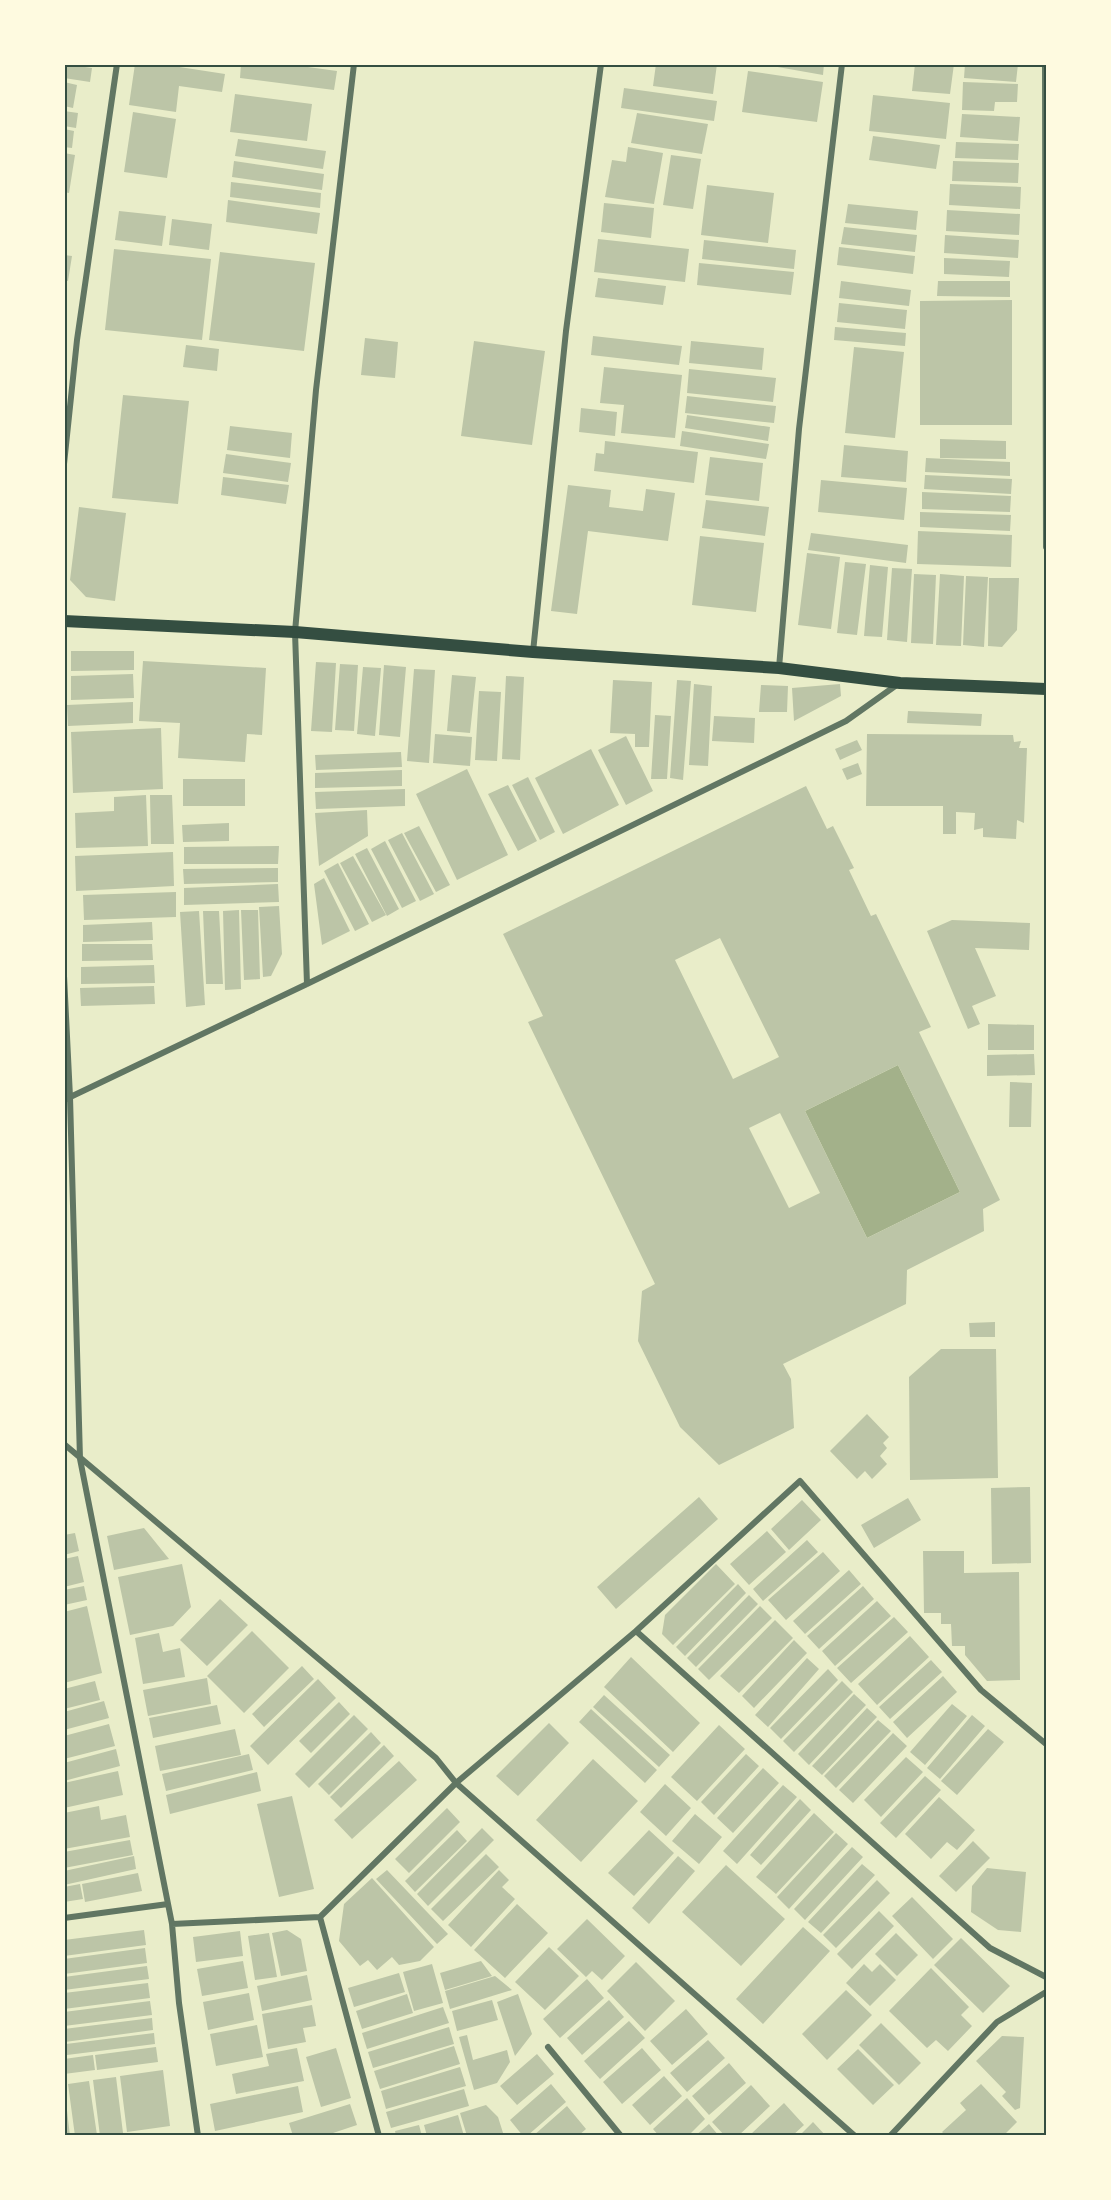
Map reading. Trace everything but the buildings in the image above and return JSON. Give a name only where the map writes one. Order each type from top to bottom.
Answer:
[{"type":"main road","points":[[64,621],[295,632],[533,652],[779,668],[900,683],[1047,689]]},
{"type":"street","points":[[64,464],[77,340],[117,64]]},
{"type":"street","points":[[307,984],[295,632],[316,390],[354,64]]},
{"type":"street","points":[[533,652],[566,332],[601,64]]},
{"type":"street","points":[[779,668],[799,429],[842,64]]},
{"type":"street","points":[[1045,64],[1047,547]]},
{"type":"street","points":[[67,1098],[307,984],[846,721],[900,683]]},
{"type":"street","points":[[64,976],[80,1459],[172,1924],[179,2003],[198,2136]]},
{"type":"street","points":[[64,1444],[436,1758],[456,1783],[855,2136]]},
{"type":"street","points":[[172,1924],[320,1917],[456,1783],[636,1631],[800,1481],[981,1690],[1047,1744]]},
{"type":"street","points":[[636,1631],[990,1948],[1047,1977]]},
{"type":"street","points":[[64,1918],[168,1904]]},
{"type":"street","points":[[320,1917],[379,2136]]},
{"type":"street","points":[[890,2136],[997,2022],[1047,1992]]},
{"type":"street","points":[[548,2048],[621,2136]]},
{"type":"shaded area","points":[[898,1065],[960,1192],[867,1238],[805,1111]]}]
